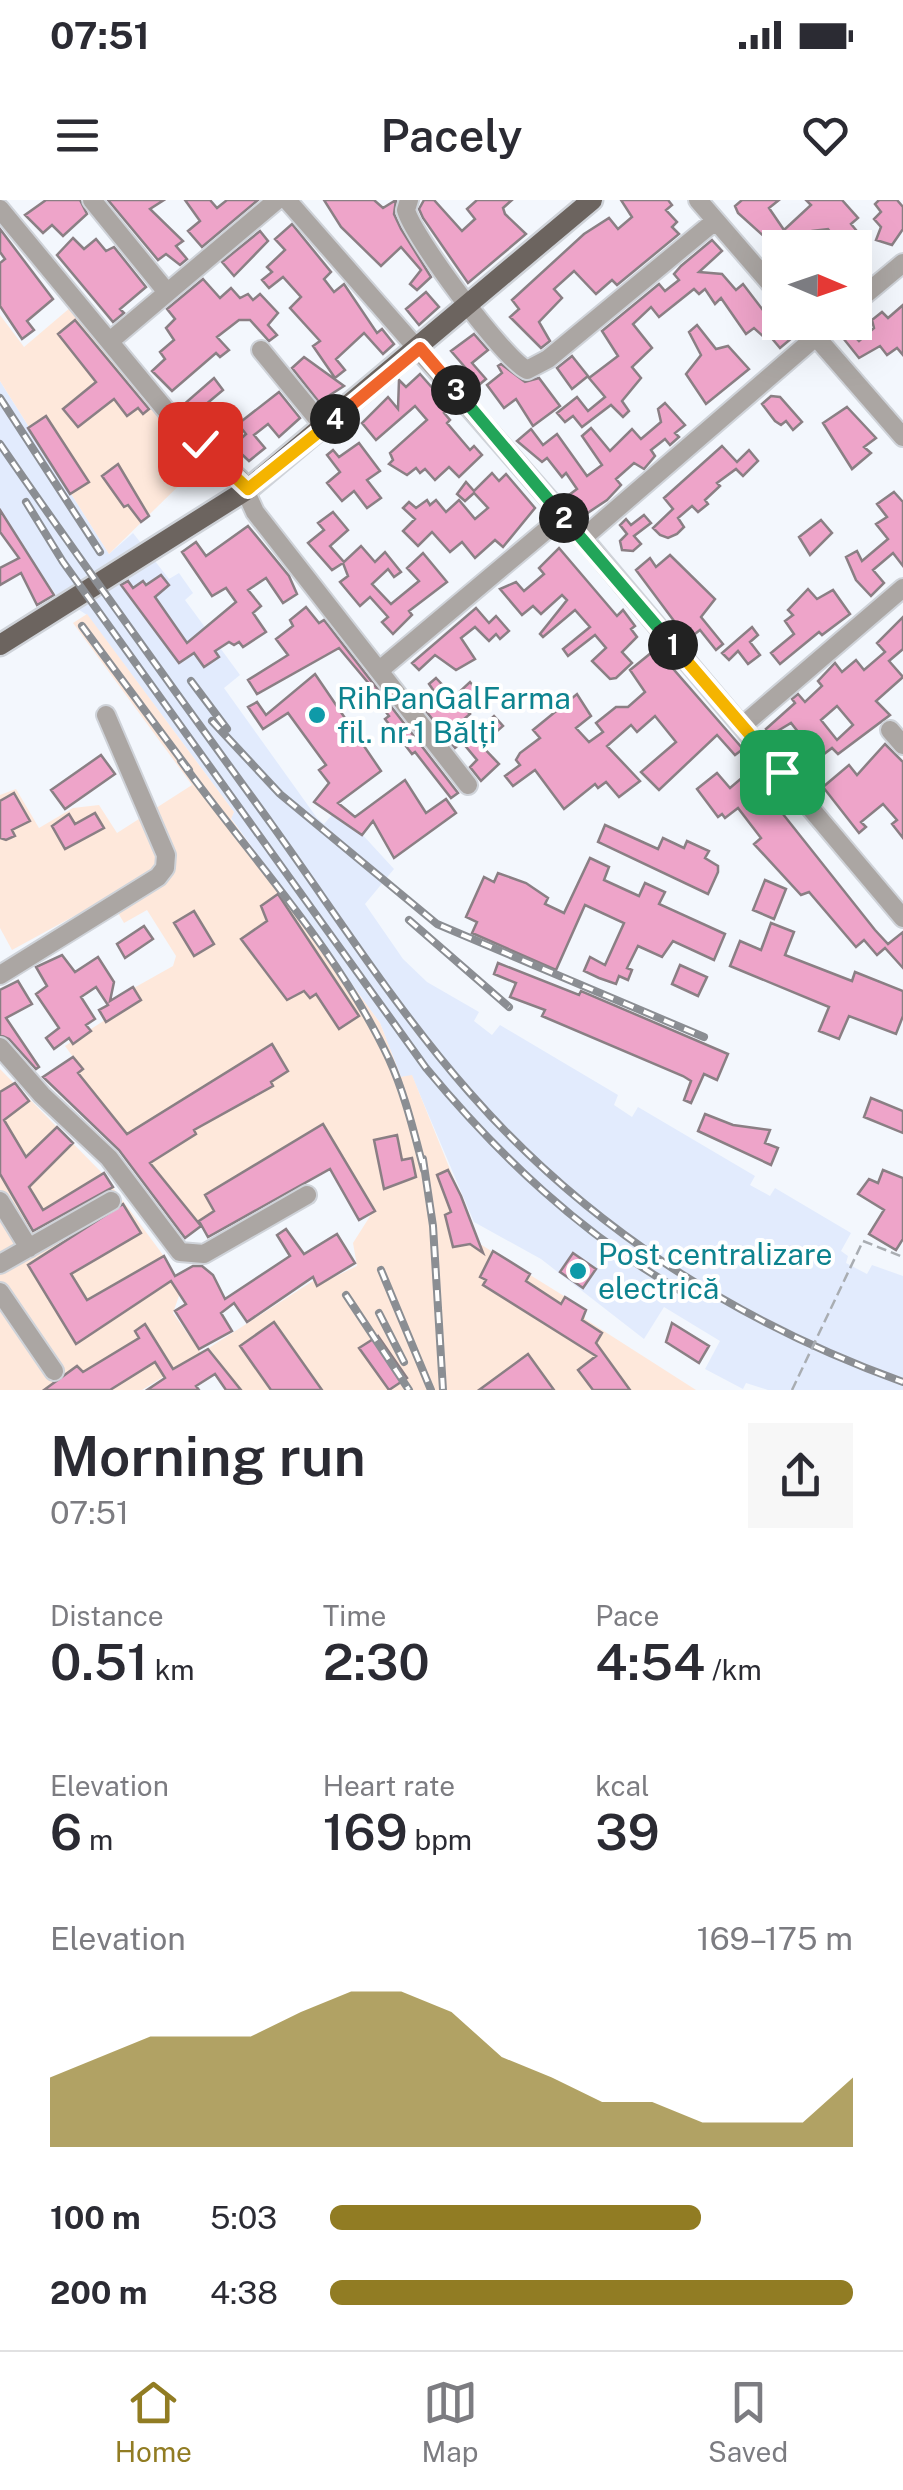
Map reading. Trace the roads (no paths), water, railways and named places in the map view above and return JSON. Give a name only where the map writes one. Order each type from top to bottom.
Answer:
[{"type":"main road","points":[[2,641],[248,489],[592,200]]},
{"type":"street","points":[[92,200],[166,291]]},
{"type":"street","points":[[110,341],[276,200]]},
{"type":"street","points":[[287,200],[420,348],[902,915]]},
{"type":"street","points":[[409,200],[406,210],[413,228],[468,305],[522,368],[531,370],[715,221]]},
{"type":"street","points":[[698,200],[762,275]]},
{"type":"street","points":[[0,209],[182,429],[248,489],[255,512],[468,785]]},
{"type":"street","points":[[872,289],[903,262]]},
{"type":"street","points":[[583,538],[798,340]]},
{"type":"street","points":[[818,340],[903,438]]},
{"type":"street","points":[[260,350],[325,428]]},
{"type":"street","points":[[381,669],[563,516]]},
{"type":"street","points":[[742,726],[903,588]]},
{"type":"street","points":[[0,975],[158,877],[166,868],[166,856],[106,715]]},
{"type":"street","points":[[890,730],[903,745]]},
{"type":"street","points":[[0,1047],[33,1086],[108,1158],[180,1252],[204,1254],[306,1195]]},
{"type":"street","points":[[0,1264],[111,1201]]},
{"type":"street","points":[[0,1202],[28,1248]]},
{"type":"street","points":[[0,1292],[54,1371]]},
{"type":"railway","points":[[0,398],[100,552]]},
{"type":"railway","points":[[0,444],[391,995],[469,1092],[514,1140],[614,1227],[667,1265],[781,1330],[903,1382]]},
{"type":"railway","points":[[26,502],[63,562],[426,1068],[543,1191],[609,1244],[681,1291]]},
{"type":"railway","points":[[82,626],[189,770]]},
{"type":"railway","points":[[191,681],[227,729]]},
{"type":"railway","points":[[212,721],[280,794],[437,924],[704,1037]]},
{"type":"railway","points":[[181,761],[345,980],[389,1059],[424,1170]]},
{"type":"railway","points":[[409,920],[509,1007]]},
{"type":"railway","points":[[423,1159],[433,1226],[443,1390]]},
{"type":"railway","points":[[381,1270],[431,1390]]},
{"type":"railway","points":[[346,1295],[409,1390]]},
{"type":"railway","points":[[379,1313],[404,1362]]},
{"type":"place","name":"RihPanGalFarma fil. nr.1 Bălți","points":[[317,715]]},
{"type":"place","name":"Post centralizare electrică","points":[[578,1271]]}]
